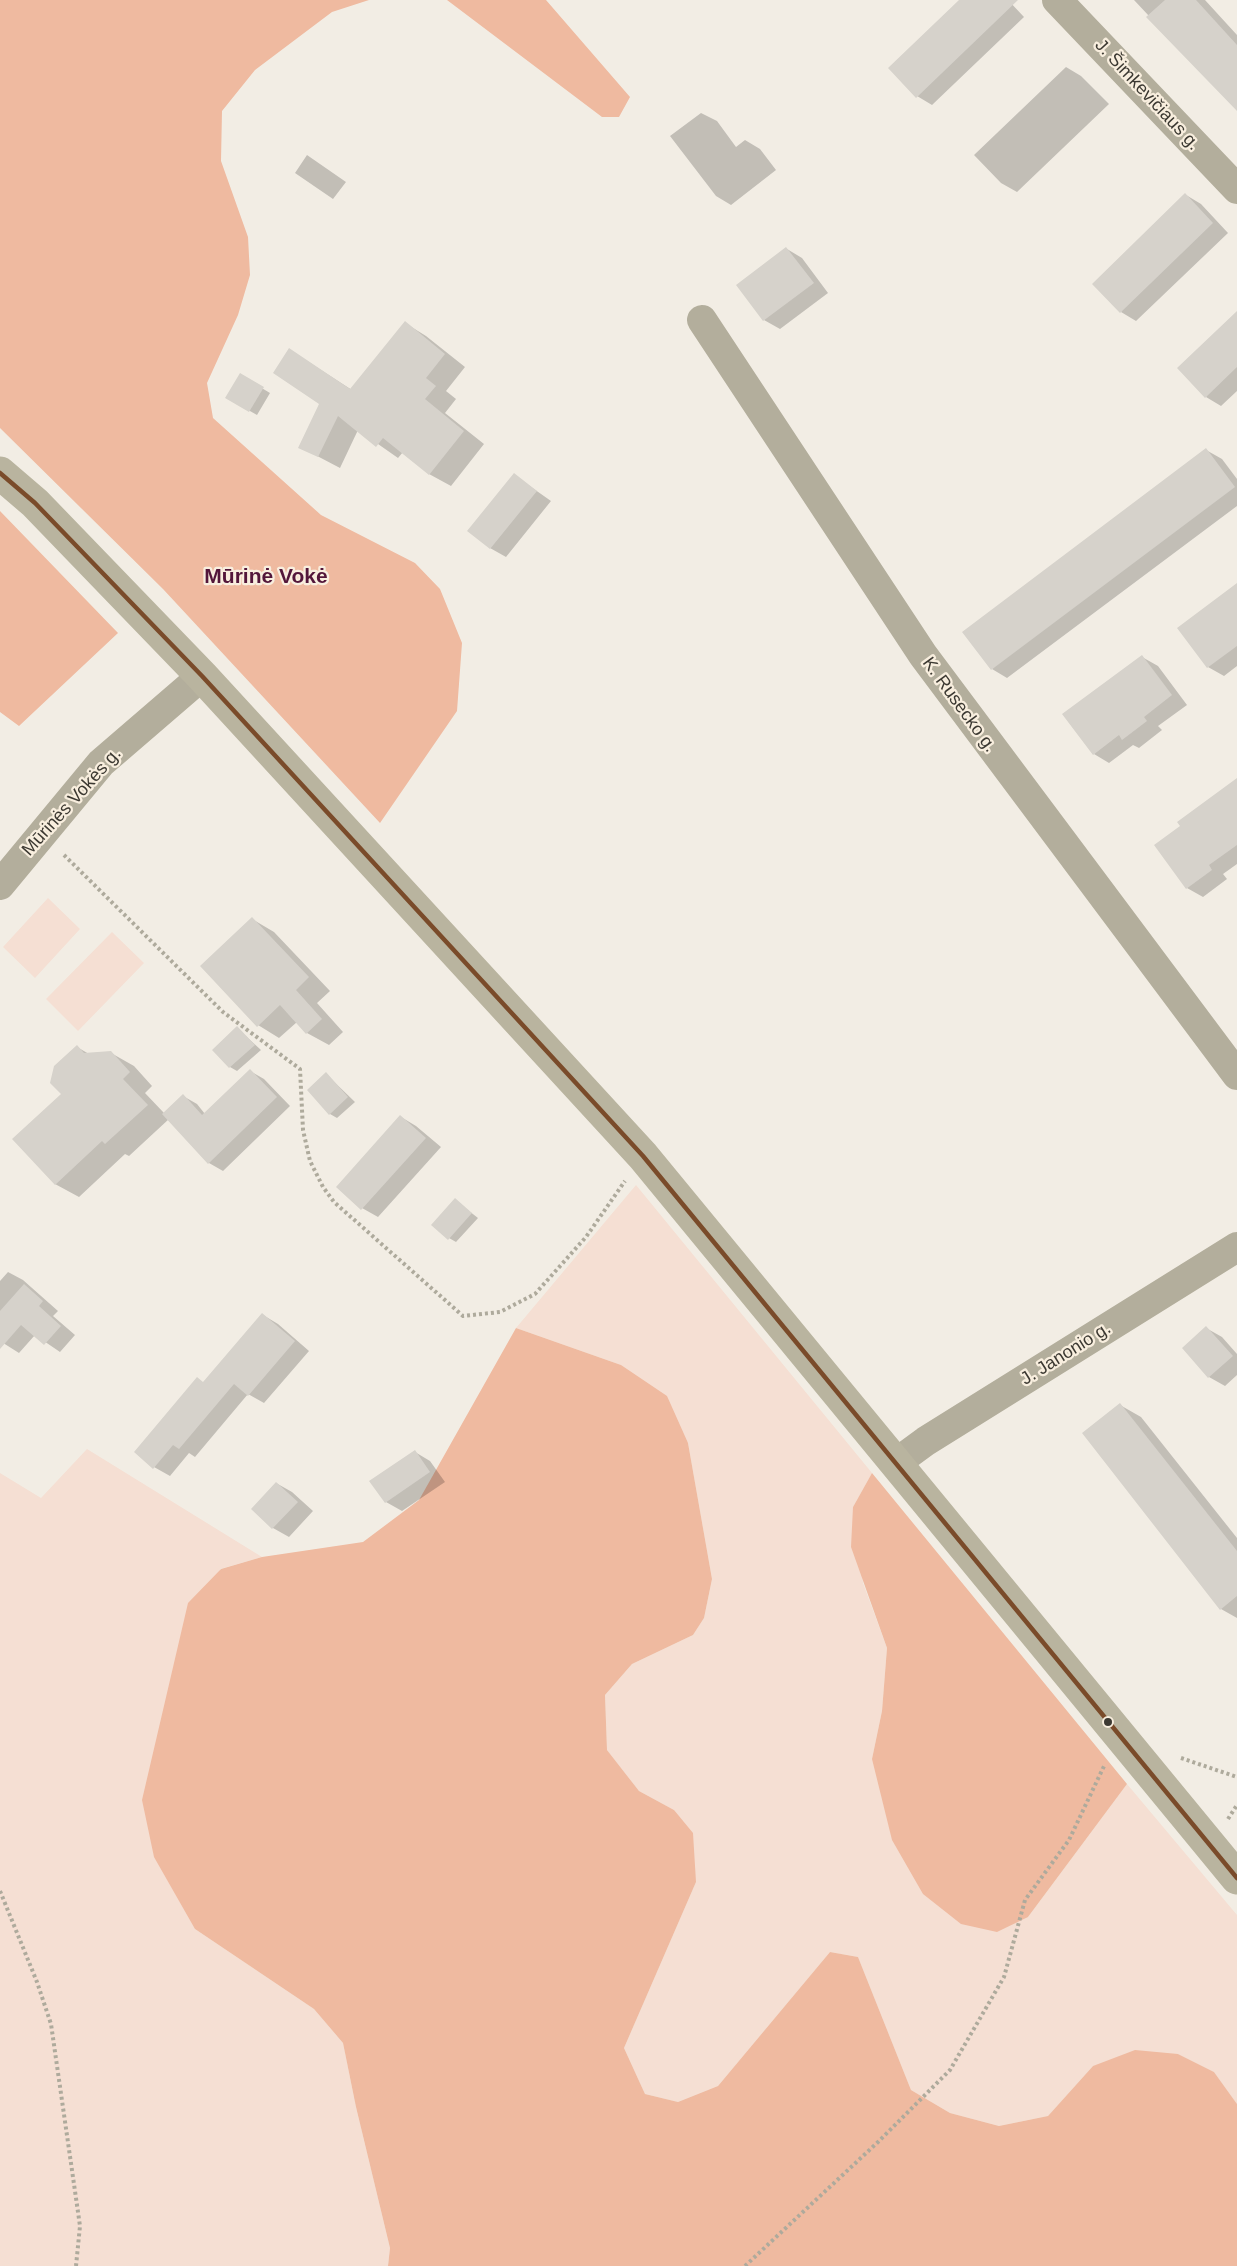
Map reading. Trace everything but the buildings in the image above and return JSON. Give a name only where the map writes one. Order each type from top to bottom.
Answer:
[{"type":"main road","points":[[0,472],[35,503],[202,676],[643,1156],[1237,1878]]},
{"type":"street","name":"J. Šimkevičiaus g.","points":[[1058,0],[1237,189]]},
{"type":"street","name":"K. Rusecko g.","points":[[702,320],[923,655],[1237,1075]]},
{"type":"street","name":"Mūrinės Vokės g.","points":[[0,885],[101,763],[202,676]]},
{"type":"street","name":"J. Janonio g.","points":[[896,1463],[934,1436],[1237,1247]]},
{"type":"path","points":[[42,833],[223,1011],[300,1069],[303,1130],[310,1161],[323,1187],[334,1202],[463,1316],[500,1312],[535,1294],[586,1237],[643,1156]]},
{"type":"path","points":[[745,2266],[950,2070],[1004,1977],[1025,1900],[1069,1840],[1088,1794],[1120,1736]]},
{"type":"path","points":[[1140,1761],[1179,1758],[1237,1778]]},
{"type":"path","points":[[0,1891],[37,1982],[51,2025],[80,2226],[76,2266]]},
{"type":"shaded area","points":[[0,0],[369,0],[332,12],[255,70],[222,111],[221,161],[248,237],[250,275],[238,315],[207,383],[213,418],[321,515],[415,563],[440,589],[462,643],[457,711],[380,823],[163,589],[0,428]]},
{"type":"shaded area","points":[[447,0],[546,0],[630,97],[619,117],[602,117]]},
{"type":"shaded area","points":[[0,511],[118,633],[19,726],[0,712]]},
{"type":"shaded area","points":[[48,898],[80,929],[35,978],[3,947]]},
{"type":"shaded area","points":[[112,932],[144,963],[78,1031],[46,999]]},
{"type":"shaded area","points":[[636,1185],[872,1473],[853,1507],[863,1583],[887,1648],[882,1711],[872,1759],[1028,1917],[1127,1784],[1237,1915],[1237,2104],[1214,2072],[1178,2054],[1093,2066],[1048,2116],[999,2126],[950,2113],[911,2090],[858,1957],[830,1952],[718,2086],[678,2102],[645,2094],[624,2048],[696,1882],[674,1810],[639,1791],[607,1750],[605,1695],[632,1664],[693,1635],[704,1618],[712,1579],[688,1443],[621,1365],[516,1328]]},
{"type":"shaded area","points":[[516,1328],[621,1365],[667,1396],[688,1443],[712,1579],[704,1618],[693,1635],[632,1664],[605,1695],[607,1750],[639,1791],[674,1810],[693,1833],[696,1882],[624,2048],[645,2094],[678,2102],[718,2086],[830,1952],[858,1957],[911,2090],[950,2113],[999,2126],[1048,2116],[1093,2066],[1135,2050],[1178,2054],[1214,2072],[1237,2104],[1237,2266],[388,2266],[390,2248],[343,2043],[314,2009],[195,1929],[154,1857],[142,1800],[188,1603],[221,1569],[262,1557],[363,1542],[419,1500]]},
{"type":"shaded area","points":[[87,1449],[262,1557],[220,1569],[195,1929],[314,2009],[343,2043],[390,2248],[388,2266],[0,2266],[0,1473],[41,1498]]},
{"type":"shaded area","points":[[872,1473],[1127,1784],[1028,1917],[997,1932],[961,1924],[923,1894],[892,1840],[872,1759],[882,1711],[887,1648],[851,1547],[853,1507]]},
{"type":"transit line","points":[[0,473],[35,503],[202,676],[643,1156],[1237,1878]]},
{"type":"district","name":"Mūrinė Vokė","points":[[266,577]]}]
